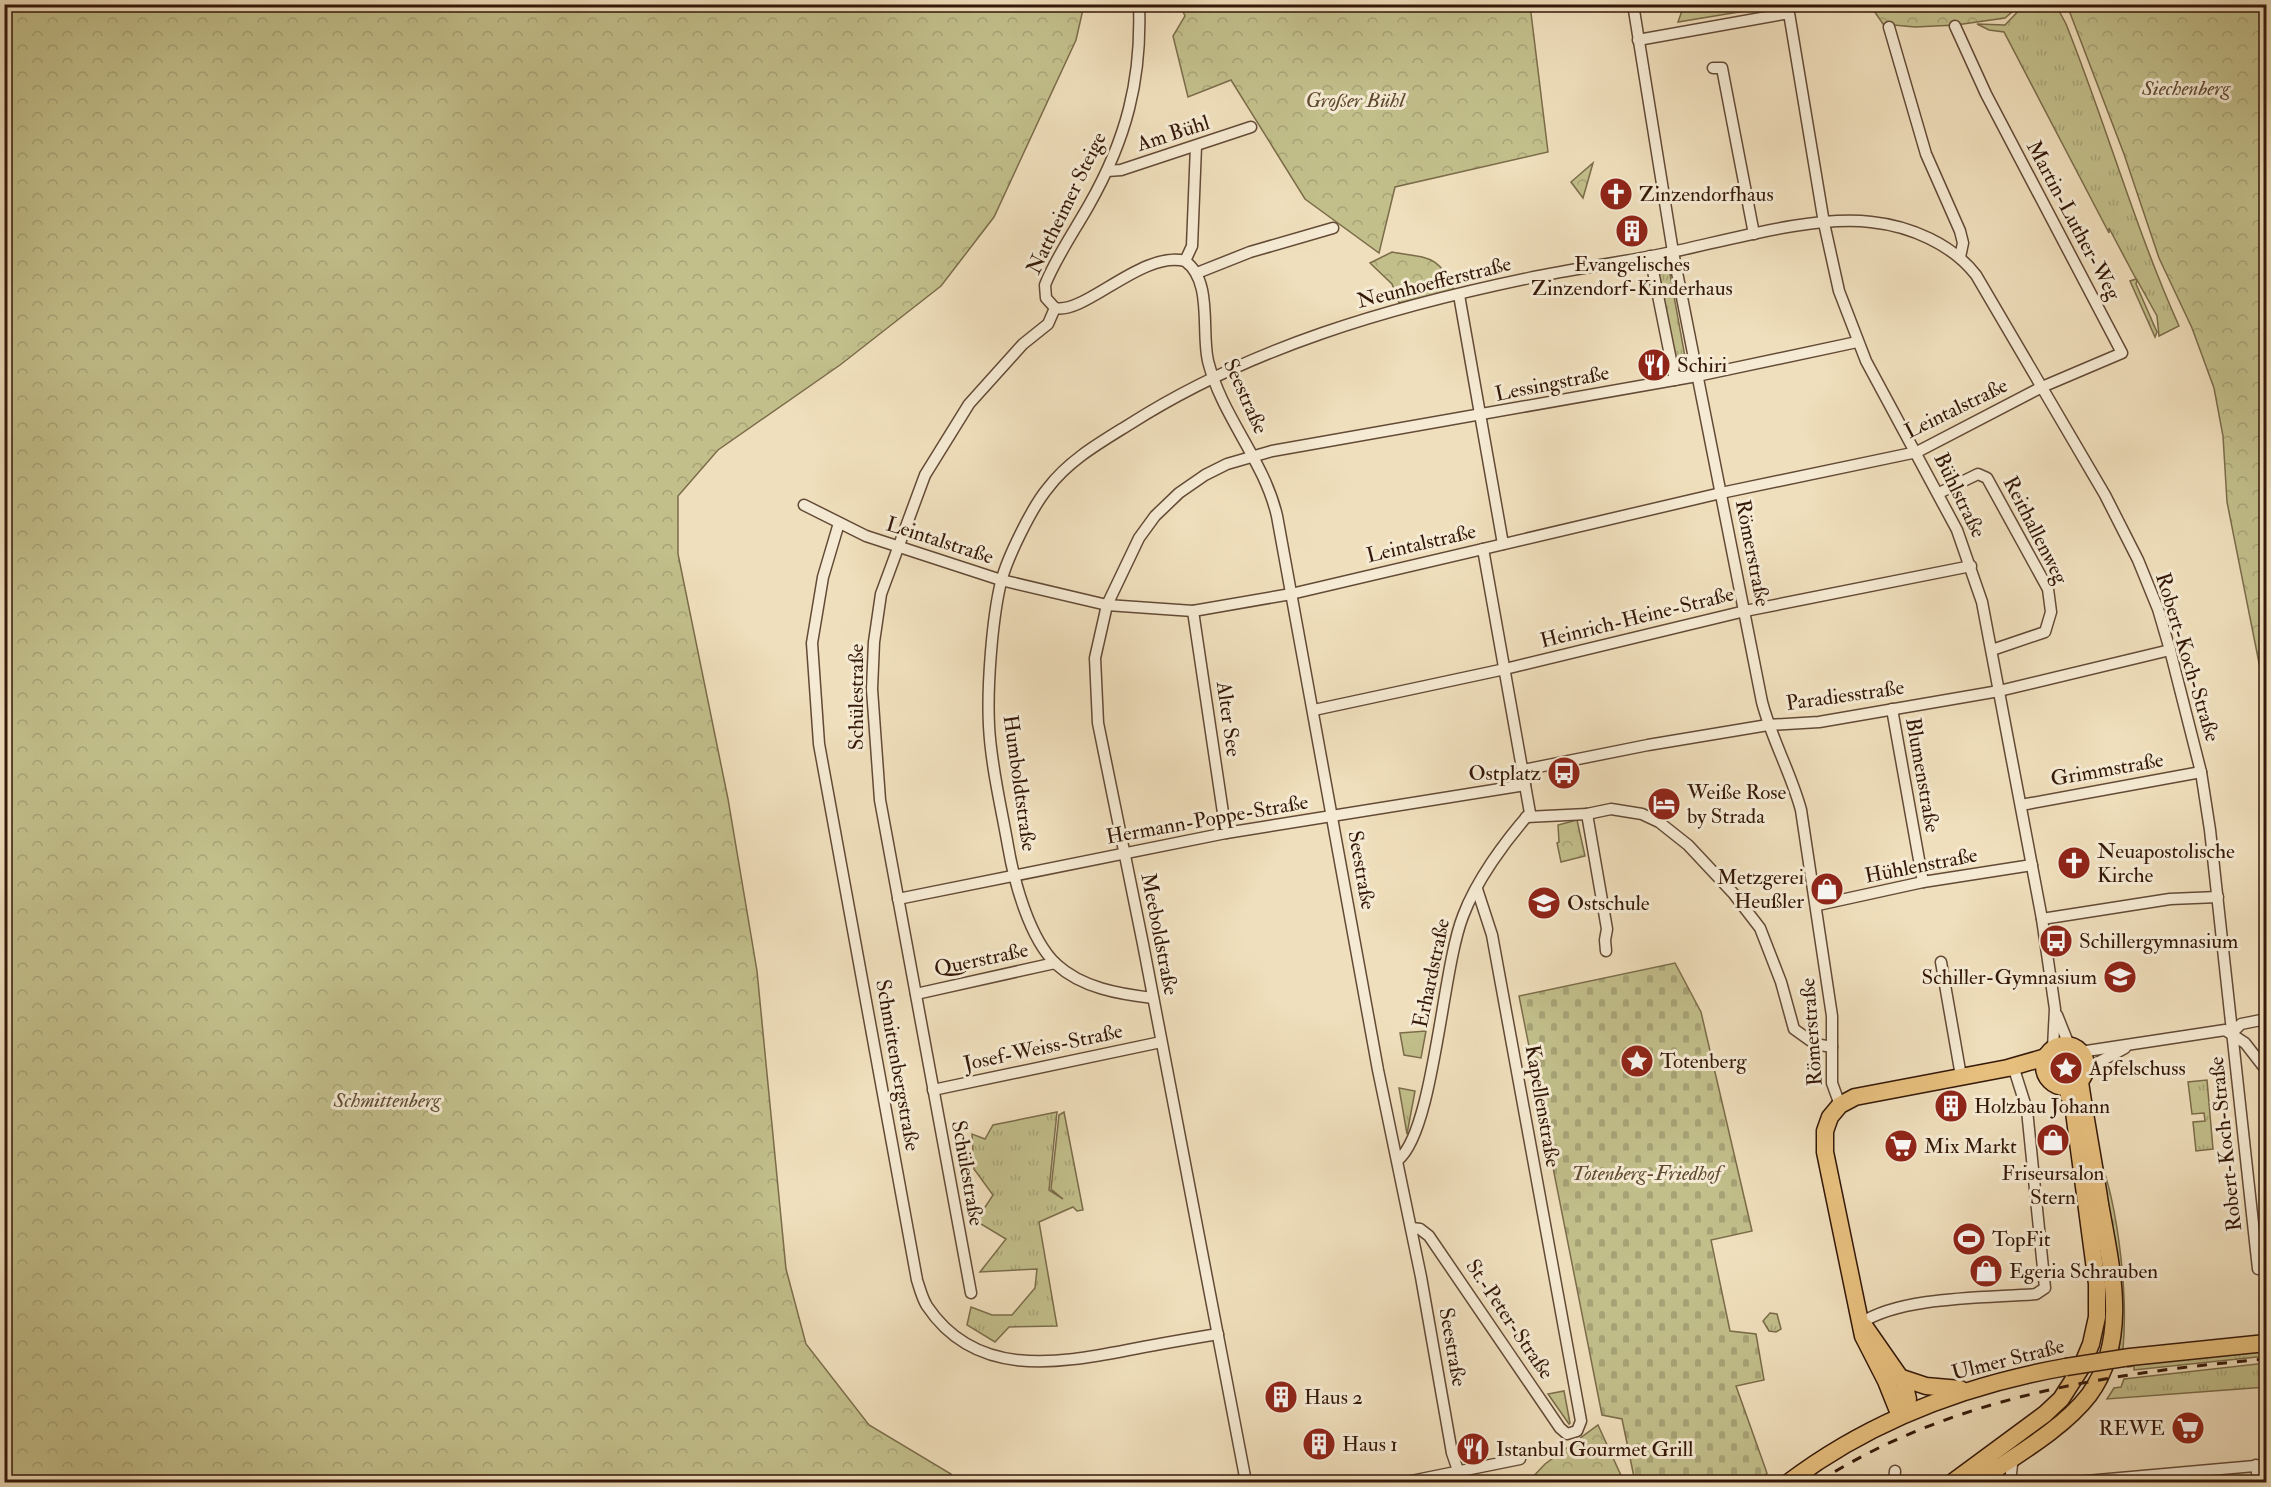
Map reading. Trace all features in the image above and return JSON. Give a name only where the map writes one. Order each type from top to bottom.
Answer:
[{"type":"main road","points":[[1900,1416],[1887,1381],[1865,1343],[1854,1300],[1825,1152],[1827,1123],[1840,1105],[1861,1095],[1961,1076],[2014,1073],[2059,1055]]},
{"type":"main road","points":[[2059,1055],[2053,1085],[2078,1080]]},
{"type":"main road","points":[[1977,1482],[1997,1476],[2014,1456],[2080,1404],[2104,1369],[2111,1342],[2114,1312],[2112,1276],[2078,1080],[2059,1055]]},
{"type":"main road","points":[[1953,1482],[1995,1452],[2061,1399],[2081,1368],[2095,1331],[2098,1300],[2096,1269],[2074,1112],[2078,1080]]},
{"type":"main road","points":[[1861,1323],[1902,1378],[1908,1399],[1900,1416]]},
{"type":"main road","name":"Ulmer Straße","points":[[1789,1482],[1836,1450],[1900,1416],[1970,1389],[2066,1367],[2130,1357],[2266,1343]]},
{"type":"main road","points":[[1902,1378],[1926,1386],[1970,1389]]},
{"type":"street","name":"Nattheimer Steige","points":[[1055,308],[1046,298],[1045,285],[1107,171],[1133,100],[1140,45],[1139,4]]},
{"type":"street","name":"Römerstraße","points":[[1633,4],[1673,252],[1744,611],[1768,725],[1796,789],[1818,905],[1832,1016],[1832,1083],[1840,1105]]},
{"type":"street","name":"Bühlstraße","points":[[1638,40],[1789,13],[1824,223],[1839,291],[1857,342],[1939,493],[1971,566],[1982,602],[2042,919],[2059,1055]]},
{"type":"street","name":"Martin-Luther-Weg","points":[[1955,26],[1991,104],[2122,353],[2042,387]]},
{"type":"street","points":[[1889,27],[1926,154],[1960,231],[1963,243],[1960,257]]},
{"type":"street","points":[[1713,68],[1722,68],[1754,234]]},
{"type":"street","name":"Am Bühl","points":[[1107,171],[1121,170],[1251,128]]},
{"type":"street","points":[[1185,261],[1192,246],[1196,146]]},
{"type":"street","name":"Robert-Koch-Straße","points":[[1673,252],[1754,234],[1855,220],[1889,225],[1922,236],[1960,257],[1981,282],[2090,466],[2138,560],[2158,609],[2201,772],[2262,1269]]},
{"type":"street","points":[[1055,308],[1074,307],[1109,286],[1155,264],[1172,259],[1185,261],[1197,273],[1250,252],[1333,228]]},
{"type":"street","name":"Neunhoefferstraße","points":[[1213,378],[1276,350],[1351,323],[1530,278],[1673,252]]},
{"type":"street","points":[[1650,256],[1675,380]]},
{"type":"street","name":"Seestraße","points":[[1197,273],[1203,302],[1206,352],[1213,378],[1273,501],[1314,710],[1378,1070],[1412,1228],[1460,1477]]},
{"type":"street","points":[[1459,295],[1503,544]]},
{"type":"street","name":"Schülestraße","points":[[971,1293],[880,800],[872,689],[881,594],[925,475],[942,443],[969,404],[995,372],[1023,344],[1048,324],[1055,308]]},
{"type":"street","name":"Lessingstraße","points":[[1252,457],[1272,451],[1697,376],[1857,342]]},
{"type":"street","name":"Humboldtstraße","points":[[1153,998],[1119,994],[1085,983],[1055,963],[1028,917],[1013,876],[989,726],[991,659],[1001,580],[1024,528],[1048,488],[1083,454],[1168,400],[1213,378]]},
{"type":"street","name":"Leintalstraße","points":[[804,506],[897,547],[1001,580],[1107,605],[1193,611],[1292,594],[1721,493],[1917,452],[2042,387]]},
{"type":"street","name":"Meeboldstraße","points":[[1246,1482],[1098,723],[1095,658],[1107,605],[1134,548],[1155,516],[1179,493],[1205,475],[1252,457]]},
{"type":"street","name":"Reithallenweg","points":[[1939,493],[1978,474],[1987,478],[2048,589],[2051,612],[2045,632],[1992,650]]},
{"type":"street","name":"Schmittenbergstraße","points":[[839,523],[824,577],[812,643],[819,744],[917,1280],[922,1294],[938,1319],[958,1336],[984,1352],[1003,1359],[1032,1363],[1065,1361],[1218,1334]]},
{"type":"street","points":[[1483,549],[1530,813],[1526,817]]},
{"type":"street","name":"Heinrich-Heine-Straße","points":[[1314,710],[1504,669],[1744,611],[1971,566]]},
{"type":"street","name":"Alter See","points":[[1193,611],[1226,833]]},
{"type":"street","name":"Paradiesstraße","points":[[1522,770],[1648,745],[1768,725],[1819,722],[1999,691],[2170,650]]},
{"type":"street","name":"Blumenstraße","points":[[1892,709],[1923,882]]},
{"type":"street","name":"Grimmstraße","points":[[2021,805],[2201,772]]},
{"type":"street","name":"Hermann-Poppe-Straße","points":[[898,899],[1226,833],[1524,785]]},
{"type":"street","points":[[1526,817],[1611,809],[1642,814],[1659,822],[1688,845],[1733,893],[1761,928],[1781,982],[1794,1029],[1815,1044],[1832,1047]]},
{"type":"street","points":[[1587,813],[1607,929],[1606,951]]},
{"type":"street","name":"Erhardstraße","points":[[1398,1160],[1407,1152],[1422,1115],[1452,952],[1464,914],[1504,845],[1526,817]]},
{"type":"street","name":"Hühlenstraße","points":[[1818,905],[1923,882],[2032,865]]},
{"type":"street","name":"Kapellenstraße","points":[[1478,890],[1492,935],[1581,1421],[1573,1433]]},
{"type":"street","points":[[2042,919],[2170,899],[2218,897]]},
{"type":"street","points":[[1941,962],[1961,1076]]},
{"type":"street","name":"Querstraße","points":[[915,994],[1055,963]]},
{"type":"street","name":"Bühlstraße","points":[[2055,1009],[2059,1055]]},
{"type":"street","points":[[2232,1033],[2241,1024],[2266,1019]]},
{"type":"street","points":[[2059,1055],[2211,1030],[2232,1033],[2245,1043],[2266,1070]]},
{"type":"street","name":"Josef-Weiss-Straße","points":[[933,1090],[1161,1042]]},
{"type":"street","points":[[2078,1080],[2138,1043]]},
{"type":"street","points":[[1861,1323],[1881,1313],[1908,1305],[2036,1294],[2045,1288],[2027,1110],[2014,1073]]},
{"type":"street","name":"St.-Peter-Straße","points":[[1412,1228],[1420,1229],[1429,1236],[1560,1428],[1564,1433],[1573,1433]]},
{"type":"street","points":[[1995,1452],[1997,1476]]},
{"type":"street","points":[[2010,1482],[2014,1456]]},
{"type":"street","points":[[1407,1482],[1460,1477],[1520,1459]]},
{"type":"street","points":[[2075,1482],[2261,1465],[2258,1480]]},
{"type":"green space","name":"Schmittenberg","points":[[5,4],[1084,5],[1076,40],[994,217],[941,286],[840,365],[718,450],[678,496],[678,554],[728,799],[757,971],[786,1269],[806,1344],[869,1425],[951,1474],[954,1482],[5,1482]]},
{"type":"green space","points":[[1781,4],[1678,22],[1684,5]]},
{"type":"green space","points":[[2025,4],[2056,5],[2066,24],[2148,252],[2179,326],[2159,336],[2157,316],[2137,280],[2136,284],[2157,332],[2155,337],[2130,281],[2136,279],[2109,228],[2109,233],[2004,32],[1989,30],[1977,24],[2005,25]]},
{"type":"green space","name":"Großer Bühl","points":[[1180,5],[1530,5],[1548,152],[1395,187],[1379,253],[1305,199],[1231,80],[1188,97],[1173,36],[1185,16]]},
{"type":"green space","points":[[1870,5],[2020,5],[2005,18],[1956,25],[1915,27],[1883,24]]},
{"type":"green space","name":"Siechenberg","points":[[2067,5],[2266,5],[2266,698],[2227,502],[2223,436],[2214,388],[2192,328],[2159,258],[2124,154]]},
{"type":"green space","points":[[1593,163],[1583,198],[1571,182]]},
{"type":"green space","points":[[1392,252],[1423,257],[1437,264],[1443,269],[1454,290],[1399,303],[1392,284],[1370,263]]},
{"type":"green space","points":[[1668,263],[1687,368],[1674,370],[1655,265]]},
{"type":"green space","points":[[1577,820],[1585,856],[1561,862],[1557,843],[1559,842],[1558,825]]},
{"type":"green space","name":"Totenberg-Friedhof","points":[[1675,963],[1701,1012],[1752,1231],[1711,1240],[1730,1331],[1756,1334],[1764,1380],[1736,1386],[1767,1473],[1760,1482],[1635,1482],[1622,1419],[1602,1415],[1519,996]]},
{"type":"green space","points":[[1426,1031],[1421,1058],[1404,1055],[1400,1033]]},
{"type":"green space","points":[[2207,1080],[2213,1149],[2196,1151],[2193,1122],[2205,1121],[2204,1113],[2192,1114],[2188,1082]]},
{"type":"green space","points":[[1399,1088],[1415,1091],[1407,1134]]},
{"type":"green space","points":[[1057,1112],[1049,1190],[1063,1199],[1051,1189],[1059,1115],[1064,1112],[1083,1210],[1077,1211],[1073,1207],[1039,1222],[1057,1326],[1009,1327],[995,1342],[967,1325],[971,1307],[992,1315],[1012,1315],[1035,1288],[1037,1269],[980,1272],[1006,1239],[976,1221],[993,1195],[974,1169],[972,1134],[985,1139],[993,1125]]},
{"type":"green space","points":[[2092,1142],[2109,1187],[2119,1243],[2124,1326],[2123,1349],[2119,1350],[2121,1333]]},
{"type":"green space","points":[[1770,1313],[1777,1314],[1781,1329],[1776,1332],[1769,1331],[1763,1321]]},
{"type":"green space","points":[[2266,1349],[2266,1356],[2134,1370],[2134,1366],[2128,1367],[2129,1364]]},
{"type":"green space","points":[[2266,1363],[2266,1387],[2107,1399],[2114,1388],[2121,1387],[2124,1379]]},
{"type":"green space","points":[[1564,1391],[1570,1423],[1569,1424],[1548,1394]]},
{"type":"green space","points":[[1598,1425],[1624,1482],[1528,1482],[1545,1464]]},
{"type":"railway","points":[[1818,1482],[1869,1453],[1923,1428],[1978,1409],[2091,1381],[2266,1359]]},
{"type":"place","name":"Zinzendorfhaus","points":[[1616,194]]},
{"type":"place","name":"Evangelisches Zinzendorf-Kinderhaus","points":[[1632,231]]},
{"type":"place","name":"Schiri","points":[[1654,365]]},
{"type":"place","name":"Ostplatz","points":[[1564,773]]},
{"type":"place","name":"Weiße Rose by Strada","points":[[1664,804]]},
{"type":"place","name":"Neuapostolische Kirche","points":[[2074,863]]},
{"type":"place","name":"Metzgerei Heußler","points":[[1827,889]]},
{"type":"place","name":"Ostschule","points":[[1544,903]]},
{"type":"place","name":"Schillergymnasium","points":[[2056,941]]},
{"type":"place","name":"Schiller-Gymnasium","points":[[2120,977]]},
{"type":"place","name":"Totenberg","points":[[1637,1061]]},
{"type":"place","name":"Apfelschuss","points":[[2066,1068]]},
{"type":"place","name":"Holzbau Johann","points":[[1951,1106]]},
{"type":"place","name":"Friseursalon Stern","points":[[2053,1140]]},
{"type":"place","name":"Mix Markt","points":[[1901,1146]]},
{"type":"place","name":"TopFit","points":[[1969,1239]]},
{"type":"place","name":"Egeria Schrauben","points":[[1986,1271]]},
{"type":"place","name":"Haus 2","points":[[1281,1397]]},
{"type":"place","name":"REWE","points":[[2188,1428]]},
{"type":"place","name":"Haus 1","points":[[1319,1444]]},
{"type":"place","name":"Istanbul Gourmet Grill","points":[[1473,1449]]}]
